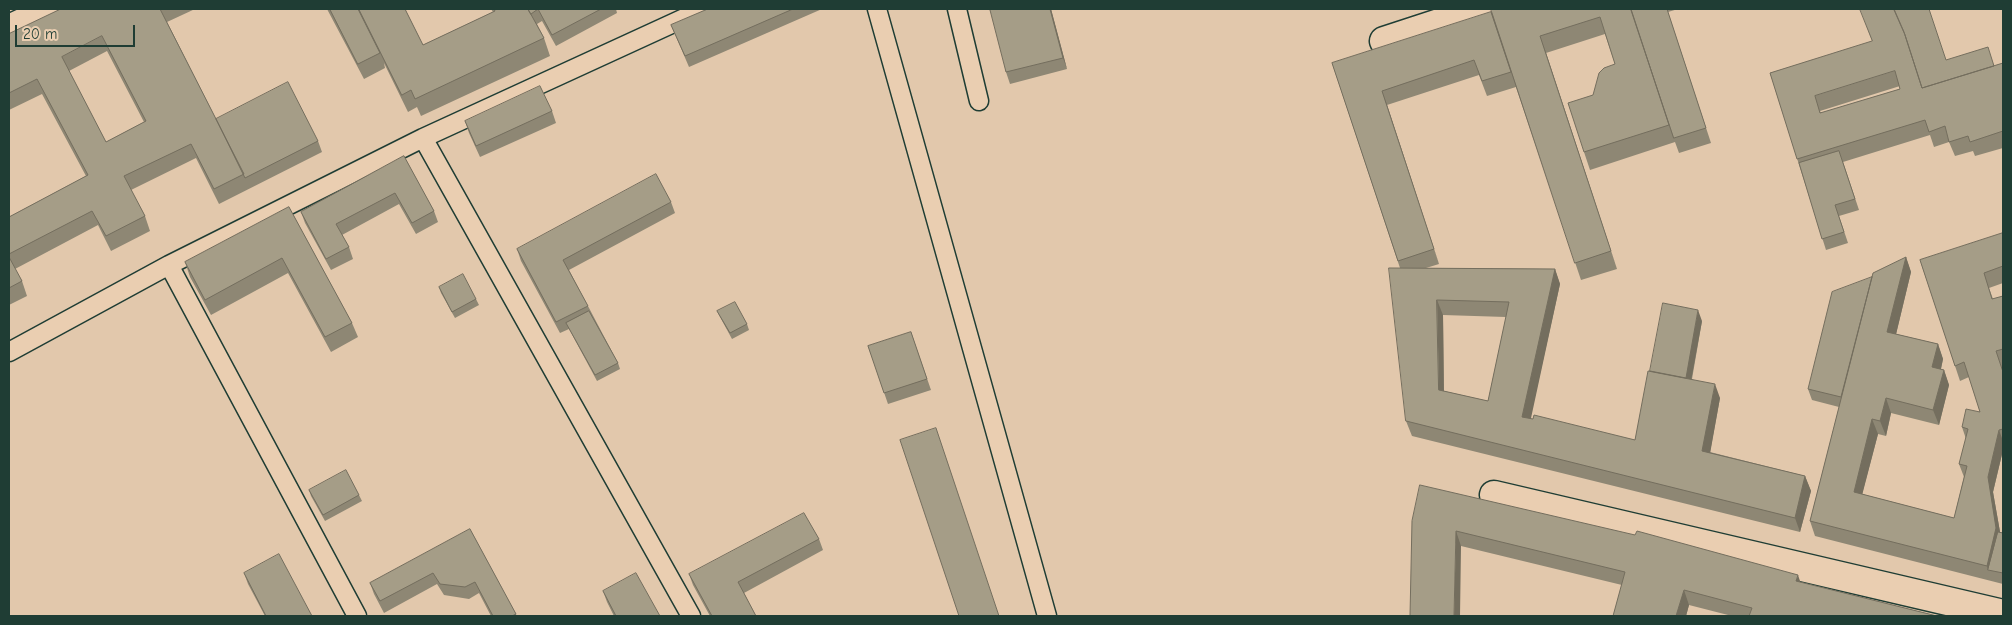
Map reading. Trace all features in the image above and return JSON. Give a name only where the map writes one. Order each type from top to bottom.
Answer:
[{"type":"street","points":[[9,29],[52,9]]},
{"type":"street","points":[[1384,41],[1482,9]]},
{"type":"street","points":[[1494,495],[2003,614]]},
{"type":"lane","points":[[9,352],[169,264],[423,138],[704,9]]},
{"type":"lane","points":[[877,9],[1047,616]]},
{"type":"lane","points":[[957,9],[979,101]]},
{"type":"lane","points":[[423,138],[690,616]]},
{"type":"lane","points":[[169,264],[357,616]]},
{"type":"building","points":[[61,9],[160,9],[244,174],[214,189],[191,144],[124,176],[145,216],[106,236],[92,211],[9,254],[9,217],[88,175],[37,79],[9,93],[9,34]],"holes":[[[102,36],[146,121],[106,142],[62,57]]]},
{"type":"building","points":[[330,9],[358,9],[380,53],[358,64]]},
{"type":"building","points":[[359,9],[405,9],[423,45],[495,11],[494,9],[528,9],[544,38],[415,99],[411,90],[402,95]]},
{"type":"building","points":[[528,9],[538,9],[531,14]]},
{"type":"building","points":[[538,9],[601,9],[552,35]]},
{"type":"building","points":[[708,9],[793,9],[685,56],[671,25]]},
{"type":"building","points":[[1050,9],[1063,58],[1006,72],[990,10]]},
{"type":"building","points":[[1491,9],[1631,9],[1669,125],[1584,152],[1568,103],[1593,95],[1599,73],[1604,68],[1615,64],[1600,17],[1540,36],[1611,251],[1575,263]]},
{"type":"building","points":[[1631,9],[1667,9],[1706,128],[1674,138]]},
{"type":"building","points":[[1860,9],[1894,9],[1904,32],[1922,88],[2003,63],[2003,131],[1970,142],[1968,136],[1949,142],[1945,126],[1929,132],[1925,120],[1797,159],[1770,73],[1872,41]],"holes":[[[1895,71],[1900,89],[1820,113],[1815,96]]]},
{"type":"building","points":[[1894,9],[1929,9],[1946,60],[1988,47],[1994,66],[1922,88],[1905,35]]},
{"type":"building","points":[[1491,12],[1511,72],[1482,81],[1474,60],[1382,91],[1434,249],[1398,261],[1332,63]]},
{"type":"building","points":[[288,82],[318,141],[245,178],[216,119]]},
{"type":"building","points":[[540,86],[552,111],[476,146],[465,121]]},
{"type":"building","points":[[1839,151],[1855,199],[1835,205],[1844,232],[1822,239],[1799,163]]},
{"type":"building","points":[[404,156],[434,211],[412,223],[395,193],[336,224],[349,247],[326,259],[301,212]]},
{"type":"building","points":[[656,174],[671,202],[563,260],[588,306],[556,322],[517,249]]},
{"type":"building","points":[[289,207],[352,323],[325,337],[282,258],[205,300],[185,262]]},
{"type":"building","points":[[2003,233],[2003,266],[1984,273],[1992,299],[2003,296],[2003,349],[1996,351],[2003,372],[2003,429],[1999,430],[1988,477],[1996,528],[1987,566],[1810,521],[1873,273],[1906,257],[1887,332],[1938,344],[1932,367],[1944,370],[1933,410],[1886,398],[1880,421],[1872,419],[1854,492],[1954,518],[1967,466],[1959,464],[1968,429],[1962,427],[1966,409],[1980,412],[1964,362],[1955,366],[1920,260]]},
{"type":"building","points":[[9,257],[22,281],[9,288]]},
{"type":"building","points":[[1389,268],[1555,269],[1522,417],[1533,419],[1534,415],[1635,440],[1648,371],[1715,384],[1702,451],[1805,476],[1795,518],[1406,421]],"holes":[[[1437,300],[1509,302],[1488,401],[1439,390]]]},
{"type":"building","points":[[463,274],[476,299],[452,312],[439,287]]},
{"type":"building","points":[[1872,277],[1841,397],[1808,389],[1832,292]]},
{"type":"building","points":[[735,302],[747,324],[730,333],[717,311]]},
{"type":"building","points":[[1663,303],[1698,310],[1686,378],[1650,371]]},
{"type":"building","points":[[589,311],[618,363],[595,375],[566,323]]},
{"type":"building","points":[[911,332],[927,379],[884,393],[868,346]]},
{"type":"building","points":[[936,428],[999,616],[959,616],[900,440]]},
{"type":"building","points":[[346,470],[359,495],[323,515],[309,490]]},
{"type":"building","points":[[1420,485],[1635,535],[1637,531],[1798,575],[1796,581],[1937,616],[1749,616],[1752,608],[1684,590],[1676,616],[1613,616],[1625,572],[1456,531],[1454,616],[1410,616],[1412,521]]},
{"type":"building","points":[[804,513],[819,539],[738,582],[756,616],[712,616],[689,574]]},
{"type":"building","points":[[470,529],[516,614],[512,616],[493,616],[475,582],[465,587],[440,584],[433,573],[380,601],[370,583]]},
{"type":"building","points":[[1998,532],[2003,533],[2003,573],[1988,570]]},
{"type":"building","points":[[279,554],[312,616],[266,616],[244,573]]},
{"type":"building","points":[[636,573],[660,616],[616,616],[603,591]]}]
